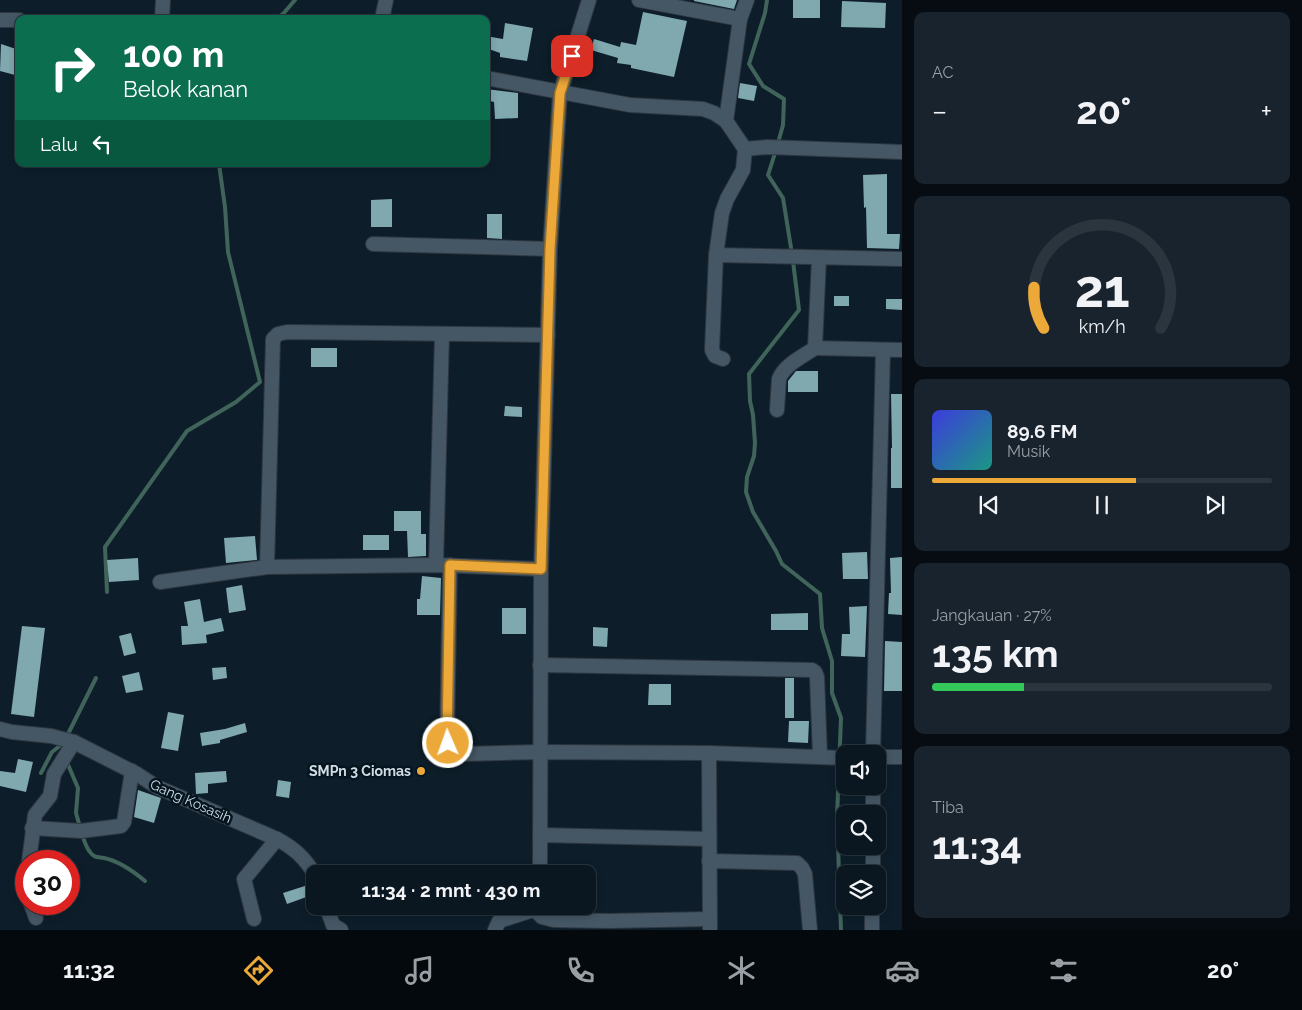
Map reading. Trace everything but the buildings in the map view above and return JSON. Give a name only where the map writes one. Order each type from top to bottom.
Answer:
[{"type":"street","points":[[162,0],[162,15]]},
{"type":"street","points":[[383,15],[386,0]]},
{"type":"street","points":[[540,865],[541,569],[550,249],[560,93],[589,0]]},
{"type":"street","points":[[639,0],[740,19]]},
{"type":"street","points":[[726,121],[740,19],[747,0]]},
{"type":"street","points":[[0,20],[15,20]]},
{"type":"street","points":[[490,79],[630,105],[703,109],[714,113],[726,121],[745,149],[743,170],[727,199],[722,213],[716,255],[712,350],[715,356],[724,359]]},
{"type":"street","points":[[745,149],[767,146],[902,152]]},
{"type":"street","points":[[373,244],[550,249]]},
{"type":"street","points":[[716,255],[902,259]]},
{"type":"street","points":[[815,348],[818,258]]},
{"type":"street","points":[[266,567],[274,337],[287,332],[548,335]]},
{"type":"street","points":[[442,334],[443,565],[447,740],[453,750],[464,754],[540,752],[709,753],[832,757],[817,676],[812,670],[540,665]]},
{"type":"street","points":[[777,410],[780,374],[788,366],[815,348],[902,350]]},
{"type":"street","points":[[873,745],[883,350]]},
{"type":"street","points":[[160,582],[266,567],[443,565],[541,569]]},
{"type":"street","name":"Gang Kosasih","points":[[0,728],[73,744],[132,771],[165,791],[277,839],[300,854],[308,865]]},
{"type":"street","points":[[31,850],[35,815],[50,796],[54,774],[73,744]]},
{"type":"street","points":[[540,915],[554,920],[709,924],[709,753]]},
{"type":"street","points":[[886,757],[902,757]]},
{"type":"street","points":[[32,828],[81,831],[121,826],[124,822],[132,771]]},
{"type":"street","points":[[540,835],[709,839]]},
{"type":"street","points":[[254,919],[244,879],[245,875],[277,839]]},
{"type":"street","points":[[709,861],[797,863],[800,865],[805,874],[810,930]]},
{"type":"street","points":[[330,915],[334,924],[341,930]]},
{"type":"street","points":[[495,930],[499,921],[516,915]]},
{"type":"street","points":[[872,915],[872,930]]},
{"type":"waterway","points":[[282,15],[295,0]]},
{"type":"waterway","points":[[767,0],[765,13],[749,64],[763,86],[784,99],[783,125],[778,143]]},
{"type":"waterway","points":[[776,150],[768,175],[783,198],[792,254]]},
{"type":"waterway","points":[[107,592],[105,547],[187,431],[236,402],[260,382],[228,252],[225,207],[219,167]]},
{"type":"waterway","points":[[793,261],[799,310],[749,374],[755,443],[754,456],[747,477],[746,492],[753,512],[782,564],[820,594],[822,628],[832,661],[832,693],[841,718],[837,817],[841,930]]},
{"type":"waterway","points":[[67,736],[96,678]]},
{"type":"waterway","points":[[41,773],[52,752],[61,745]]},
{"type":"waterway","points":[[66,760],[78,788],[76,813],[80,827]]},
{"type":"waterway","points":[[82,834],[87,848],[93,855],[110,859],[131,870],[145,881]]},
{"type":"place","name":"SMPn 3 Ciomas","points":[[421,771]]},
{"type":"route","points":[[448,743],[450,565],[541,569],[550,249],[560,93],[572,56]]}]
